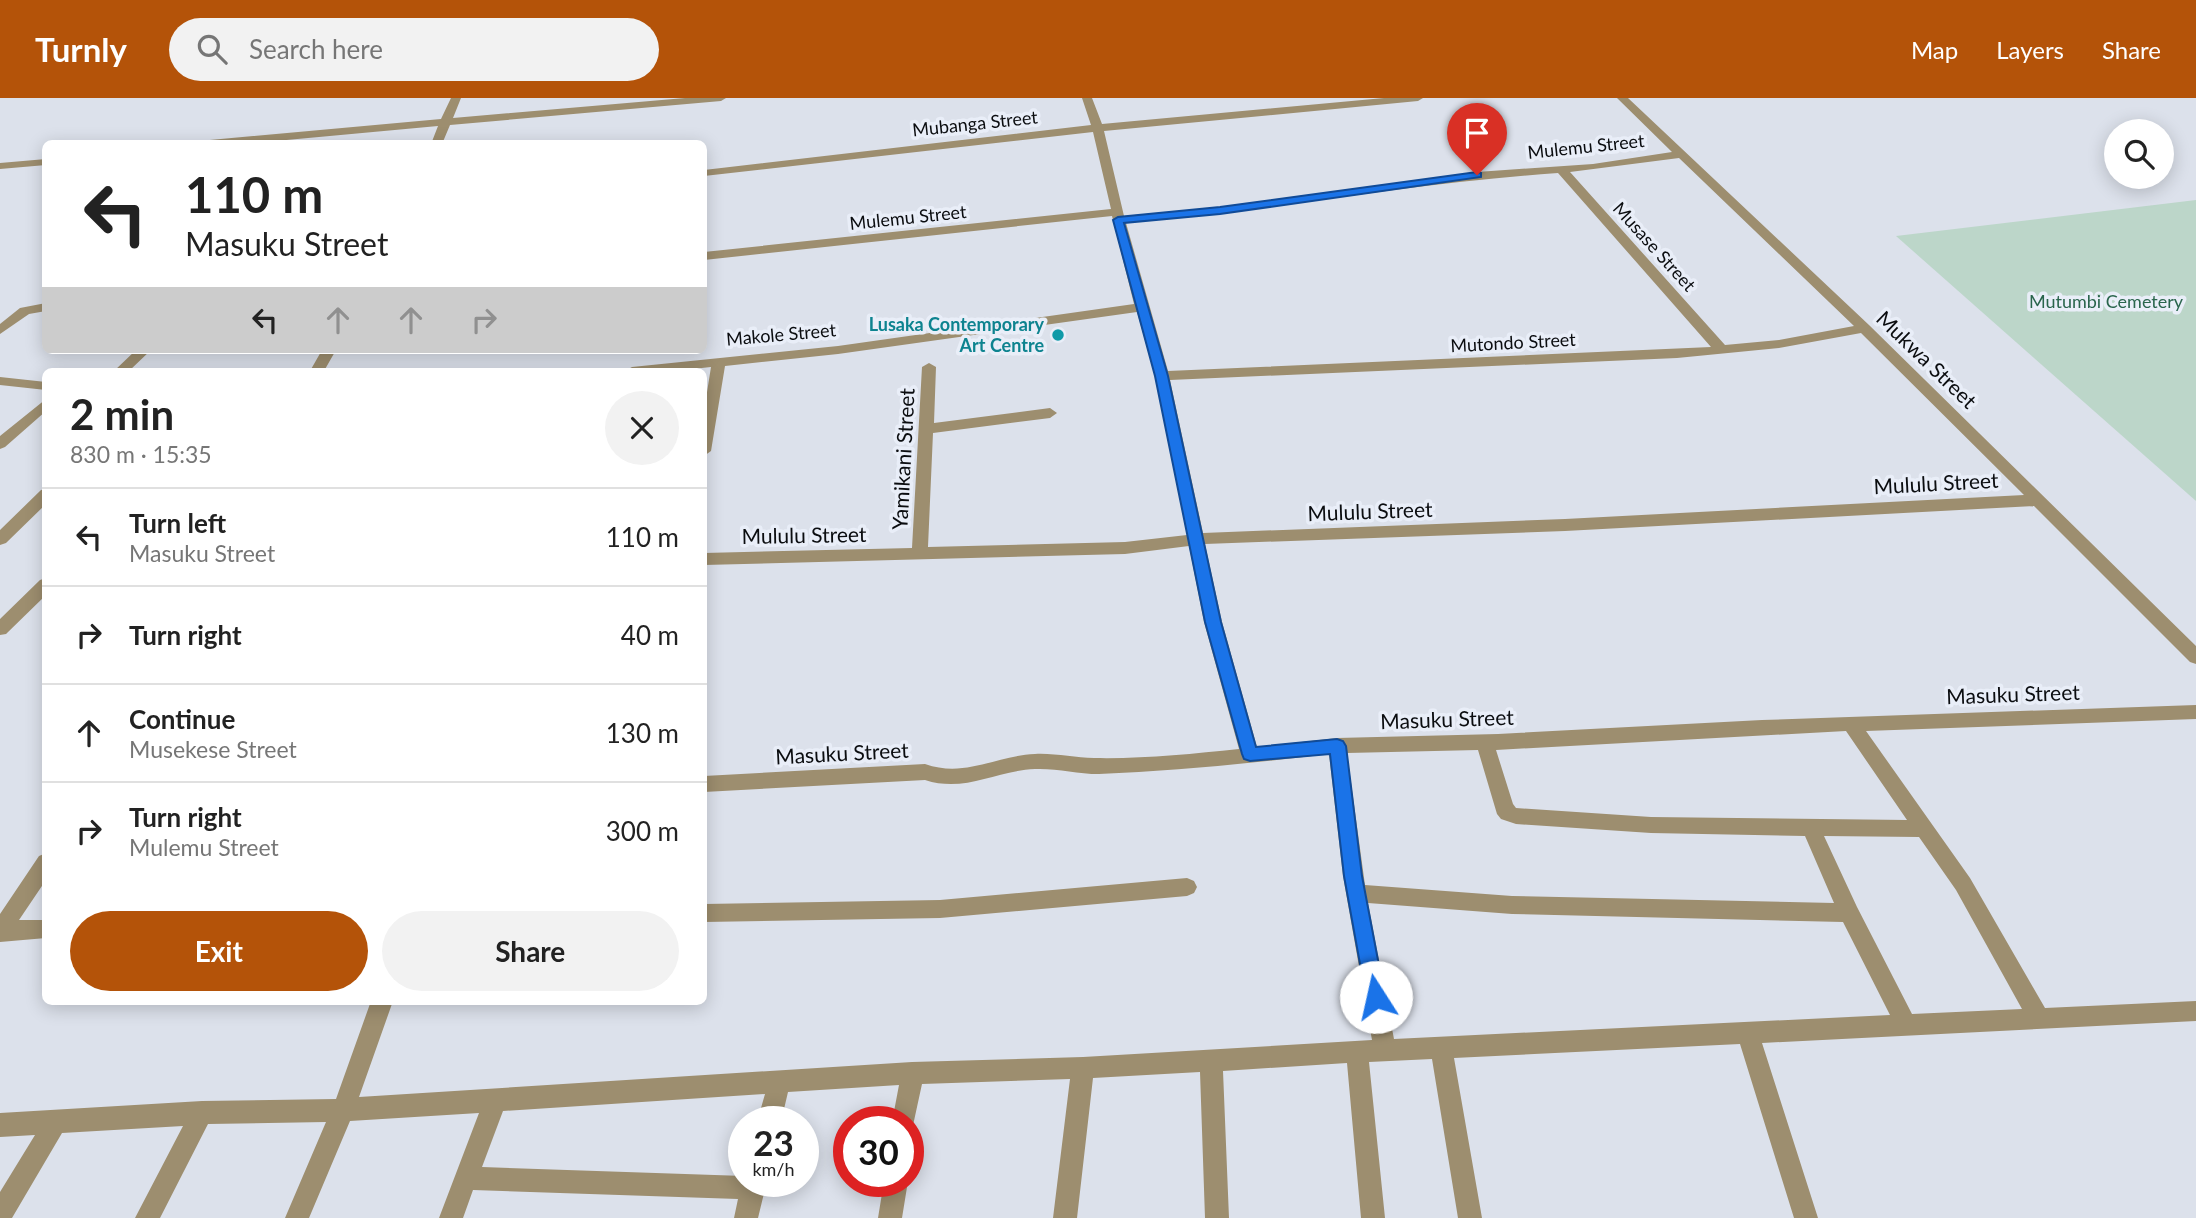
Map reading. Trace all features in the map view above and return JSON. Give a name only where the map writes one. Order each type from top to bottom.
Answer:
[{"type":"street","points":[[438,140],[456,98]]},
{"type":"street","points":[[249,140],[721,98]]},
{"type":"street","points":[[1087,98],[1103,143],[1117,216],[1162,376],[1213,622],[1250,754]]},
{"type":"street","name":"Mubanga Street","points":[[707,173],[1097,128],[1418,98]]},
{"type":"street","name":"Mukwa Street","points":[[1622,98],[1864,328],[2196,657]]},
{"type":"street","name":"Mulemu Street","points":[[707,256],[1117,216],[1220,211],[1477,175],[1592,167],[1683,154]]},
{"type":"street","points":[[0,166],[42,162]]},
{"type":"street","name":"Musase Street","points":[[1561,169],[1720,348]]},
{"type":"street","name":"Makole Street","points":[[658,368],[838,350],[1141,307]]},
{"type":"street","points":[[0,330],[25,311],[42,308]]},
{"type":"street","name":"Mutondo Street","points":[[1162,376],[1337,367],[1471,365],[1677,354],[1779,344],[1864,328]]},
{"type":"street","points":[[124,368],[140,354]]},
{"type":"street","points":[[707,433],[719,361]]},
{"type":"street","name":"Yamikani Street","points":[[920,554],[929,367]]},
{"type":"street","points":[[0,381],[42,386]]},
{"type":"street","points":[[0,444],[42,407]]},
{"type":"street","points":[[926,429],[1050,413]]},
{"type":"street","points":[[0,539],[42,498]]},
{"type":"street","name":"Mululu Street","points":[[707,559],[1125,548],[1196,539],[1565,525],[2038,500]]},
{"type":"street","points":[[0,629],[42,588]]},
{"type":"street","name":"Masuku Street","points":[[707,784],[925,772],[940,777],[967,777],[1012,763],[1121,765],[1188,762],[1337,746],[2196,712]]},
{"type":"street","points":[[1851,724],[1964,884],[2039,1019]]},
{"type":"street","points":[[1485,742],[1504,808],[1516,816],[1651,825],[1926,829]]},
{"type":"street","points":[[1337,746],[1356,892],[1385,1050]]},
{"type":"street","points":[[1811,828],[1849,913],[1906,1025]]},
{"type":"street","points":[[1,931],[42,868]]},
{"type":"street","points":[[707,913],[940,909],[1187,887]]},
{"type":"street","points":[[1356,892],[1511,905],[1849,913]]},
{"type":"street","points":[[1,931],[42,929]]},
{"type":"street","points":[[298,1218],[343,1110],[382,1005]]},
{"type":"street","points":[[0,1125],[202,1114],[343,1110],[912,1073],[1083,1068],[1357,1051],[2196,1011]]},
{"type":"street","points":[[1748,1033],[1806,1218]]},
{"type":"street","points":[[1441,1048],[1470,1218]]},
{"type":"street","points":[[1357,1051],[1373,1218]]},
{"type":"street","points":[[1211,1060],[1217,1218]]},
{"type":"street","points":[[1065,1218],[1083,1068]]},
{"type":"street","points":[[907,1106],[912,1073]]},
{"type":"street","points":[[773,1106],[779,1082]]},
{"type":"street","points":[[452,1218],[496,1098]]},
{"type":"street","points":[[147,1218],[202,1114]]},
{"type":"street","points":[[0,1215],[56,1121]]},
{"type":"street","points":[[468,1178],[728,1184]]},
{"type":"street","points":[[746,1218],[751,1197]]},
{"type":"street","points":[[890,1218],[893,1197]]},
{"type":"green space","name":"Mutumbi Cemetery","points":[[2196,200],[2196,501],[1896,236]]},
{"type":"place","name":"Lusaka Contemporary Art Centre","points":[[1058,335]]},
{"type":"route","points":[[1376,997],[1353,876],[1337,746],[1250,754],[1213,622],[1162,376],[1118,220],[1220,211],[1477,175]]}]
